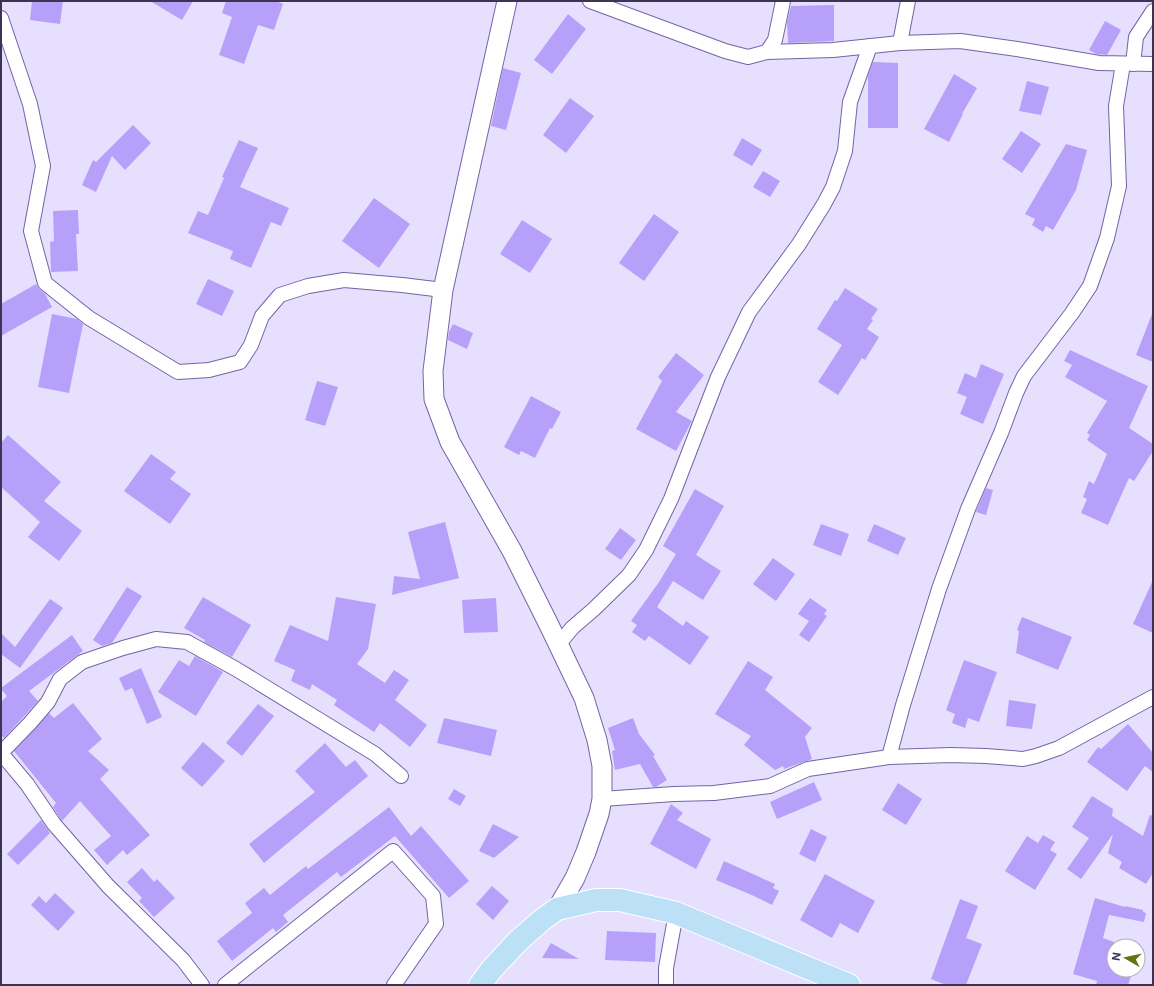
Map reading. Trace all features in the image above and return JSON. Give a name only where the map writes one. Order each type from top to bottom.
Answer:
[{"type":"main road","points":[[507,1],[443,290],[433,371],[434,399],[450,442],[512,551],[559,644],[584,698],[597,740],[602,766],[602,799],[599,814],[575,878],[557,909]]},
{"type":"main road","points":[[480,985],[492,969],[518,941],[557,909],[596,900],[620,900],[676,913],[849,985]]},
{"type":"street","points":[[590,1],[725,51],[748,57],[767,52],[833,50],[900,43],[960,41],[1017,49],[1099,64],[1153,64]]},
{"type":"street","points":[[767,52],[775,40],[783,1]]},
{"type":"street","points":[[900,43],[908,1]]},
{"type":"street","points":[[889,758],[903,705],[939,589],[968,509],[1001,433],[1016,393],[1024,376],[1072,313],[1090,286],[1107,238],[1119,186],[1116,106],[1136,37],[1153,11]]},
{"type":"street","points":[[1,18],[30,104],[43,166],[31,231],[46,283],[89,318],[178,372],[209,370],[240,362],[251,345],[262,316],[280,295],[308,286],[344,280],[443,290]]},
{"type":"street","points":[[559,644],[572,628],[594,609],[628,575],[646,550],[671,499],[718,377],[749,312],[799,244],[833,187],[845,151],[850,102],[870,46]]},
{"type":"street","points":[[202,985],[183,960],[108,886],[54,824],[27,784],[1,753],[48,702],[60,679],[82,662],[123,648],[156,639],[187,642],[236,669],[375,754],[401,776]]},
{"type":"street","points":[[602,799],[714,793],[770,786],[808,769],[889,758],[951,755],[1024,759],[1059,748],[1153,697]]},
{"type":"street","points":[[225,985],[393,850],[433,896],[436,924],[394,985]]},
{"type":"street","points":[[666,985],[666,968],[676,913]]},
{"type":"building","points":[[32,1],[63,1],[60,24],[30,20]]},
{"type":"building","points":[[150,1],[193,1],[182,20]]},
{"type":"building","points":[[226,1],[276,1],[283,4],[274,30],[258,25],[244,64],[219,55],[232,17],[222,13]]},
{"type":"building","points":[[834,5],[834,41],[788,43],[787,22],[791,6]]},
{"type":"building","points":[[568,14],[586,29],[552,74],[534,60]]},
{"type":"building","points":[[1105,21],[1121,30],[1107,55],[1096,54],[1089,50]]},
{"type":"building","points":[[873,62],[898,63],[898,128],[868,128],[868,76]]},
{"type":"building","points":[[503,68],[521,73],[506,130],[491,126]]},
{"type":"building","points":[[954,74],[977,88],[962,114],[949,142],[924,129]]},
{"type":"building","points":[[1027,81],[1049,87],[1041,115],[1019,111]]},
{"type":"building","points":[[570,98],[594,116],[566,153],[543,135]]},
{"type":"building","points":[[133,125],[151,143],[125,170],[112,156],[96,192],[82,185],[93,160],[96,162]]},
{"type":"building","points":[[1021,131],[1041,144],[1022,173],[1002,159]]},
{"type":"building","points":[[742,138],[762,150],[752,166],[733,155]]},
{"type":"building","points":[[239,140],[258,148],[240,187],[289,208],[281,226],[271,222],[251,268],[230,259],[233,251],[188,233],[198,211],[208,215],[224,178],[222,177]]},
{"type":"building","points":[[1066,144],[1087,150],[1076,190],[1053,230],[1046,226],[1043,232],[1032,225],[1035,219],[1025,214]]},
{"type":"building","points":[[763,171],[780,181],[770,197],[753,187]]},
{"type":"building","points":[[374,198],[410,224],[379,268],[342,241]]},
{"type":"building","points":[[78,210],[79,234],[76,234],[78,271],[51,272],[50,242],[54,241],[53,211]]},
{"type":"building","points":[[654,214],[679,232],[644,281],[619,263]]},
{"type":"building","points":[[522,220],[552,239],[530,273],[500,254]]},
{"type":"building","points":[[208,279],[234,291],[222,316],[196,304]]},
{"type":"building","points":[[36,284],[45,294],[52,307],[1,336],[1,304]]},
{"type":"building","points":[[845,288],[878,309],[871,319],[873,320],[867,329],[879,337],[865,360],[862,358],[838,395],[818,382],[842,345],[817,329],[835,300],[837,301]]},
{"type":"building","points":[[52,314],[77,319],[83,324],[69,393],[38,387]]},
{"type":"building","points":[[1153,314],[1153,362],[1136,355]]},
{"type":"building","points":[[453,324],[473,333],[467,349],[448,340],[449,332]]},
{"type":"building","points":[[1070,350],[1148,386],[1129,428],[1153,444],[1153,451],[1134,481],[1129,478],[1108,525],[1081,513],[1087,499],[1083,497],[1089,481],[1094,484],[1107,454],[1087,440],[1090,435],[1087,433],[1107,401],[1065,377],[1072,365],[1064,361]]},
{"type":"building","points":[[676,353],[704,375],[676,412],[692,421],[676,451],[636,429],[662,381],[658,377]]},
{"type":"building","points":[[981,364],[1004,374],[983,424],[960,414],[967,397],[957,393],[965,373],[976,378]]},
{"type":"building","points":[[317,381],[338,387],[325,426],[305,420]]},
{"type":"building","points":[[531,396],[561,412],[552,429],[550,428],[535,458],[521,451],[519,455],[504,447]]},
{"type":"building","points":[[8,435],[61,482],[44,501],[82,531],[59,561],[28,537],[40,522],[1,487],[1,443]]},
{"type":"building","points":[[151,454],[176,472],[170,479],[191,494],[170,524],[124,491]]},
{"type":"building","points":[[986,488],[993,490],[986,515],[976,512]]},
{"type":"building","points":[[695,489],[724,506],[696,555],[721,571],[703,600],[673,581],[657,607],[683,626],[686,621],[709,637],[690,665],[649,636],[645,641],[632,632],[637,625],[631,621],[659,582],[676,554],[663,546]]},
{"type":"building","points":[[445,522],[459,578],[392,595],[394,576],[420,579],[408,532]]},
{"type":"building","points":[[821,524],[849,534],[841,556],[813,545]]},
{"type":"building","points":[[874,524],[906,538],[898,555],[867,541]]},
{"type":"building","points":[[620,528],[636,540],[621,560],[605,549]]},
{"type":"building","points":[[773,558],[795,574],[776,601],[753,584]]},
{"type":"building","points":[[1153,580],[1153,633],[1133,624]]},
{"type":"building","points":[[127,587],[142,596],[112,643],[102,646],[93,640]]},
{"type":"building","points":[[203,597],[251,625],[232,657],[204,642],[205,640],[184,628]]},
{"type":"building","points":[[336,597],[376,604],[368,649],[357,664],[385,683],[394,670],[409,680],[395,700],[427,725],[410,747],[380,723],[374,732],[334,705],[337,700],[312,684],[310,690],[291,681],[295,670],[274,661],[290,625],[328,641]]},
{"type":"building","points":[[496,598],[498,632],[464,633],[462,600]]},
{"type":"building","points":[[810,598],[827,610],[824,614],[827,616],[809,642],[799,635],[809,621],[798,614]]},
{"type":"building","points":[[50,599],[63,608],[20,668],[1,654],[1,633],[15,647]]},
{"type":"building","points":[[1022,617],[1072,637],[1058,670],[1016,653],[1019,631],[1017,630]]},
{"type":"building","points":[[72,635],[83,651],[29,691],[38,701],[4,738],[1,735],[1,702],[7,696],[1,688]]},
{"type":"building","points":[[195,656],[223,672],[196,716],[158,692],[179,660],[189,666]]},
{"type":"building","points":[[964,660],[997,672],[979,722],[968,718],[965,728],[952,723],[955,714],[946,710]]},
{"type":"building","points":[[748,661],[773,677],[765,690],[812,728],[805,737],[812,759],[784,769],[783,766],[775,770],[744,745],[751,736],[715,714]]},
{"type":"building","points":[[141,668],[162,717],[147,724],[132,688],[125,691],[119,678]]},
{"type":"building","points":[[1009,700],[1036,704],[1032,729],[1006,726]]},
{"type":"building","points":[[73,703],[102,739],[88,751],[109,770],[100,779],[150,835],[127,855],[123,850],[107,865],[94,850],[111,836],[80,801],[62,821],[53,807],[56,803],[14,751],[49,713],[54,718]]},
{"type":"building","points":[[258,704],[274,716],[242,756],[226,743]]},
{"type":"building","points":[[444,718],[497,730],[491,756],[437,743]]},
{"type":"building","points":[[633,718],[639,734],[655,755],[653,756],[667,780],[656,787],[653,787],[640,764],[615,770],[612,751],[615,750],[608,728]]},
{"type":"building","points":[[1128,724],[1153,753],[1153,772],[1145,766],[1127,791],[1087,762],[1098,747],[1101,749]]},
{"type":"building","points":[[203,742],[225,761],[202,787],[181,768]]},
{"type":"building","points":[[325,743],[346,767],[355,760],[368,776],[264,863],[249,844],[315,792],[295,771]]},
{"type":"building","points":[[814,782],[822,800],[777,819],[770,802]]},
{"type":"building","points":[[898,783],[922,799],[906,825],[882,810]]},
{"type":"building","points":[[454,789],[466,796],[460,806],[448,799]]},
{"type":"building","points":[[1092,796],[1113,809],[1112,816],[1143,836],[1150,815],[1153,816],[1153,873],[1146,884],[1119,868],[1122,862],[1108,853],[1113,834],[1081,879],[1067,869],[1089,838],[1072,827]]},
{"type":"building","points":[[671,804],[683,813],[677,820],[711,839],[696,869],[650,844]]},
{"type":"building","points":[[389,807],[411,836],[421,826],[469,881],[449,898],[395,836],[341,877],[337,872],[283,915],[288,922],[276,932],[273,928],[232,961],[217,941],[252,913],[245,903],[264,888],[270,895],[306,866],[308,869]]},
{"type":"building","points":[[41,820],[50,833],[18,865],[7,854]]},
{"type":"building","points":[[493,824],[519,837],[494,858],[479,851]]},
{"type":"building","points":[[811,829],[827,837],[815,862],[799,854]]},
{"type":"building","points":[[1043,835],[1055,842],[1050,850],[1057,854],[1035,890],[1005,871],[1027,836],[1038,843]]},
{"type":"building","points":[[724,861],[775,884],[773,888],[779,891],[772,905],[716,880]]},
{"type":"building","points":[[142,868],[154,882],[157,879],[175,898],[154,917],[139,901],[142,898],[127,882]]},
{"type":"building","points":[[825,874],[875,901],[858,933],[840,923],[832,938],[800,920]]},
{"type":"building","points":[[492,886],[509,901],[493,920],[476,904]]},
{"type":"building","points":[[55,893],[75,912],[58,931],[31,905],[39,896],[46,903]]},
{"type":"building","points":[[1095,898],[1125,907],[1143,910],[1143,912],[1146,913],[1144,922],[1109,915],[1103,938],[1106,939],[1106,978],[1130,978],[1128,985],[1096,985],[1097,981],[1073,974]]},
{"type":"building","points":[[960,899],[978,906],[966,938],[982,944],[966,985],[946,985],[931,979]]},
{"type":"building","points":[[607,931],[656,933],[655,962],[605,960]]},
{"type":"building","points":[[551,943],[579,959],[542,958]]}]
